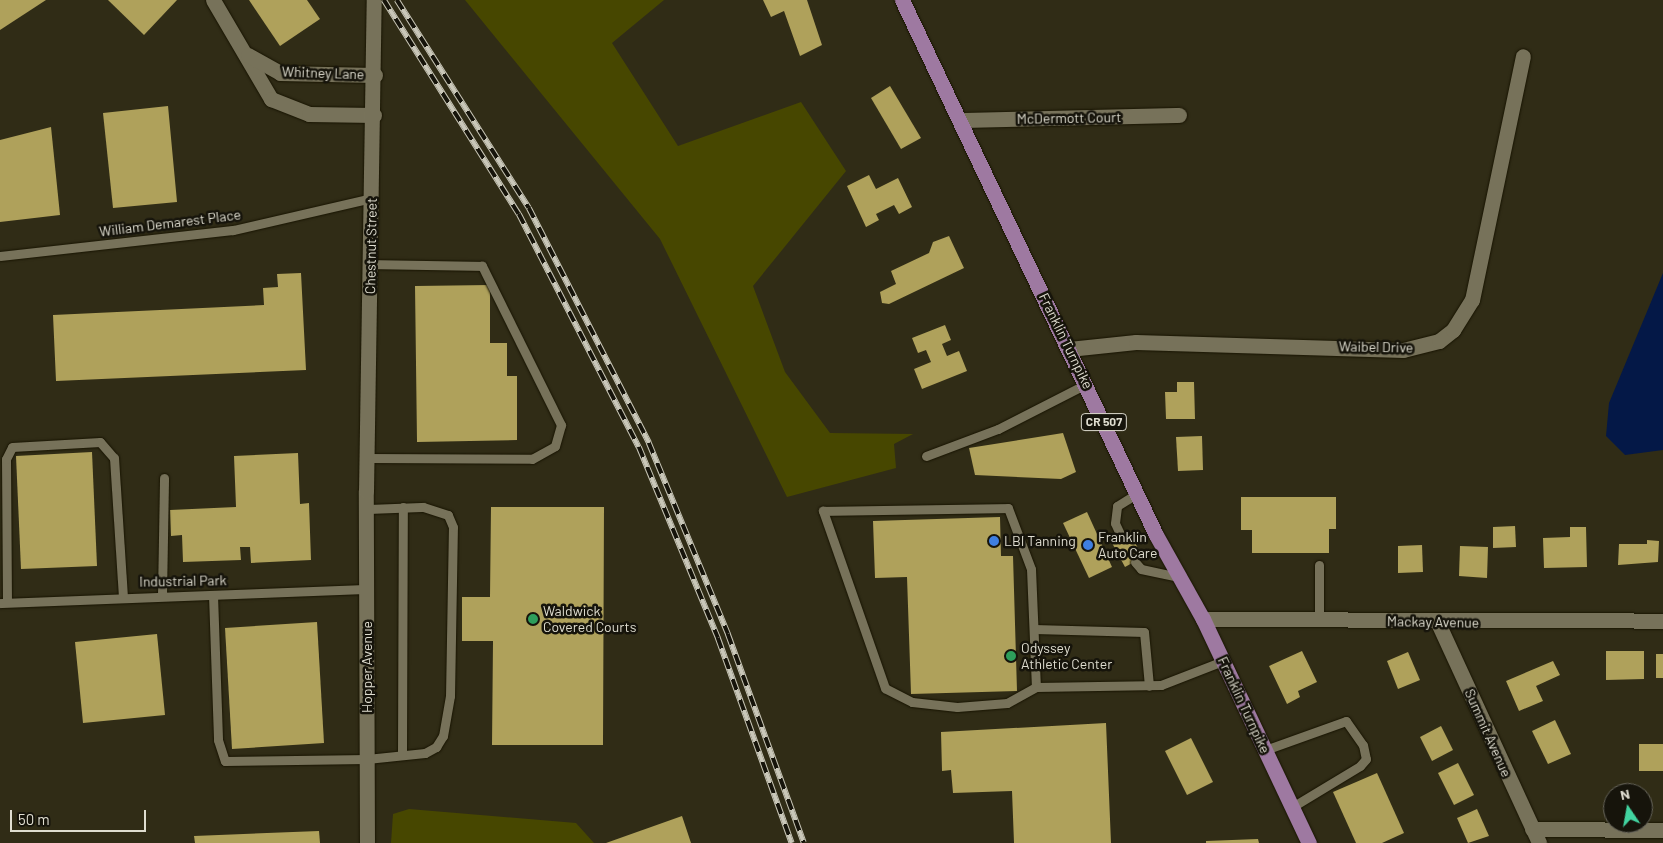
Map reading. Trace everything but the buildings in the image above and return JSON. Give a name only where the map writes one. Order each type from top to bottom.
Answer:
[{"type":"main road","name":"Franklin Turnpike","points":[[902,0],[1070,348],[1136,494],[1203,619],[1309,843]]},
{"type":"street","name":"Whitney Lane","points":[[213,0],[247,54],[263,88],[287,109],[309,114],[374,115]]},
{"type":"street","name":"Chestnut Street","points":[[366,491],[375,75],[374,0]]},
{"type":"street","name":"Whitney Lane","points":[[247,54],[280,73],[375,75]]},
{"type":"street","name":"Waibel Drive","points":[[1070,348],[1136,342],[1403,350],[1439,341],[1464,316],[1472,300],[1523,56]]},
{"type":"street","name":"McDermott Court","points":[[960,120],[1179,116]]},
{"type":"street","name":"Hopper Avenue","points":[[366,491],[368,843]]},
{"type":"street","name":"Mackay Avenue","points":[[1203,619],[1438,623],[1663,621]]},
{"type":"street","name":"Summit Avenue","points":[[1438,623],[1539,843]]},
{"type":"street","points":[[1532,829],[1663,830]]},
{"type":"lane","name":"William Demarest Place","points":[[0,256],[233,230],[372,198]]},
{"type":"lane","points":[[366,458],[532,458],[554,446],[561,425],[518,334],[482,266],[370,264]]},
{"type":"lane","points":[[926,456],[998,429],[1086,384]]},
{"type":"lane","points":[[3,602],[6,459],[12,446],[100,442],[114,458],[123,597]]},
{"type":"lane","points":[[162,595],[164,478]]},
{"type":"lane","points":[[1121,536],[1115,523],[1117,506],[1136,494]]},
{"type":"lane","points":[[214,595],[218,740],[225,760],[367,759],[426,753],[443,736],[450,696],[453,527],[448,515],[423,507],[366,509]]},
{"type":"lane","points":[[402,756],[403,508]]},
{"type":"lane","points":[[1036,687],[1031,569],[1008,508],[823,510],[885,688],[912,702],[957,706],[1007,703],[1036,687],[1149,686],[1223,661]]},
{"type":"lane","points":[[1135,562],[1141,569],[1180,577]]},
{"type":"lane","points":[[1319,564],[1319,620]]},
{"type":"lane","name":"Industrial Park","points":[[3,602],[367,589]]},
{"type":"lane","points":[[1034,630],[1144,632],[1149,686]]},
{"type":"lane","points":[[1265,750],[1346,720],[1363,745],[1366,759],[1360,766],[1292,807]]},
{"type":"shaded area","points":[[465,0],[664,0],[612,43],[678,146],[801,102],[846,171],[753,286],[785,372],[830,433],[913,434],[894,444],[896,468],[787,497],[660,239]]},
{"type":"shaded area","points":[[409,809],[576,823],[594,843],[391,843],[393,814]]},
{"type":"water","points":[[1663,273],[1663,450],[1625,455],[1606,436],[1609,403]]},
{"type":"railway","points":[[384,0],[519,214],[639,447],[718,638],[792,843]]},
{"type":"railway","points":[[397,0],[529,208],[649,443],[728,634],[804,843]]},
{"type":"place","name":"LBI Tanning","points":[[994,541]]},
{"type":"place","name":"Franklin Auto Care","points":[[1088,545]]},
{"type":"place","name":"Waldwick Covered Courts","points":[[533,619]]},
{"type":"place","name":"Odyssey Athletic Center","points":[[1011,656]]}]
